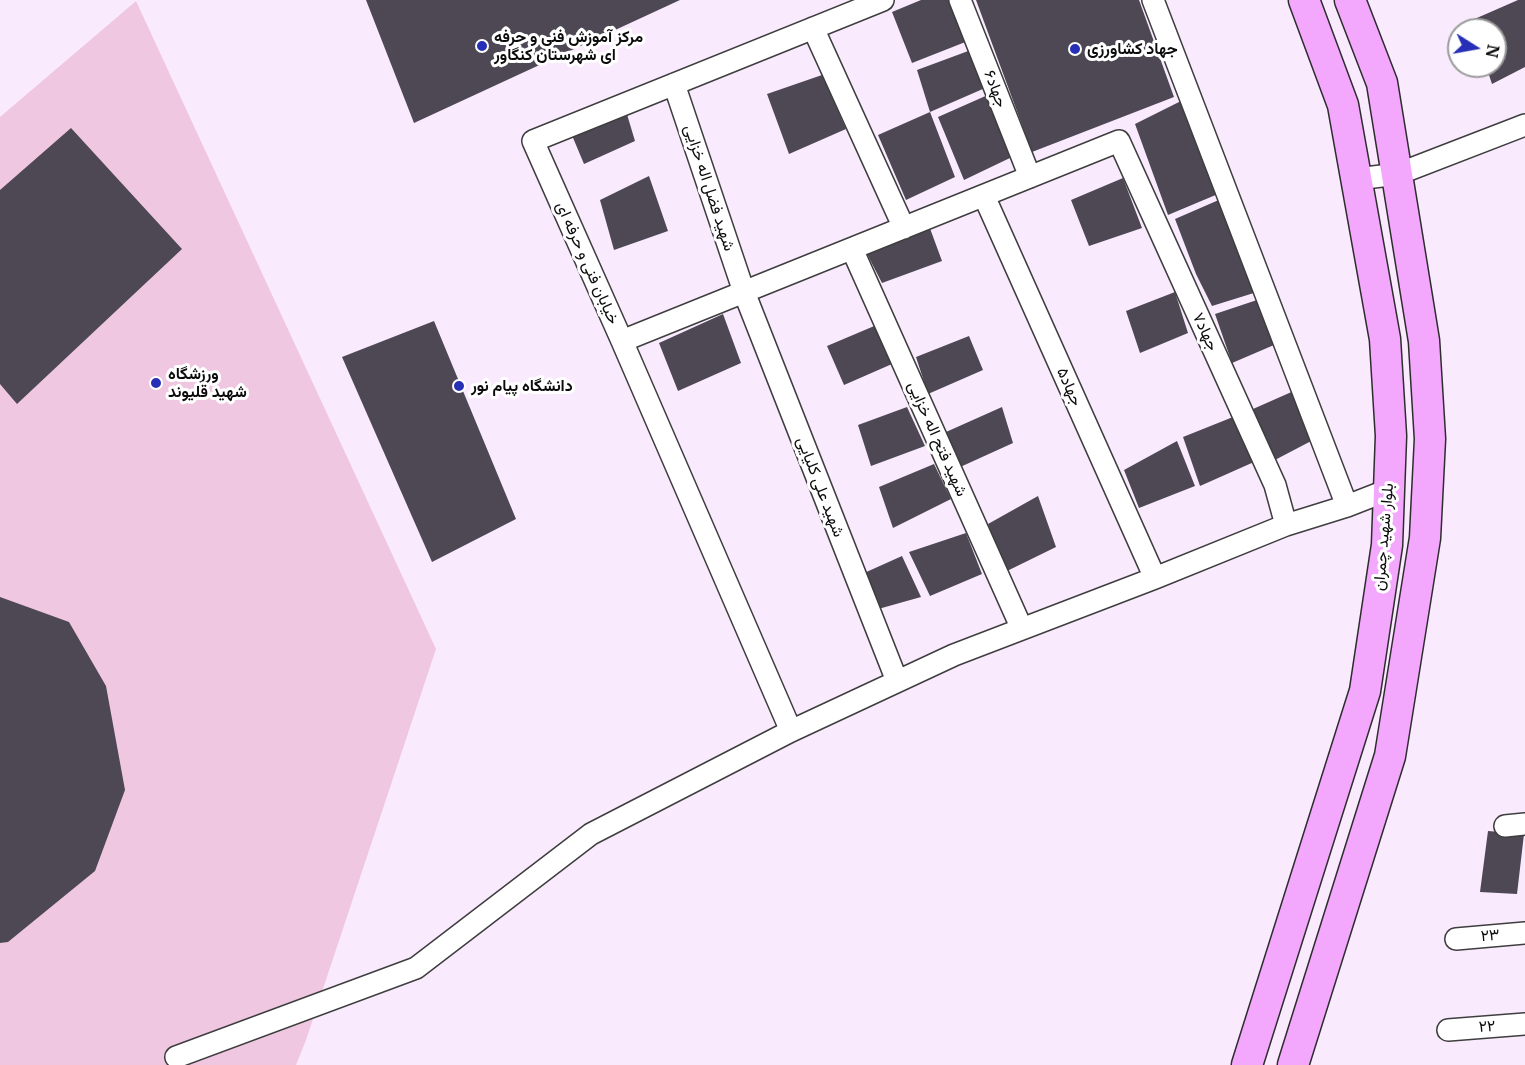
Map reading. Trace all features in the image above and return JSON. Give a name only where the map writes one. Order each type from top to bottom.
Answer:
[{"type":"main road","name":"بلوار شهید چمران","points":[[1247,1065],[1365,690],[1387,545],[1391,436],[1385,339],[1343,105],[1304,0]]},
{"type":"main road","points":[[1293,1065],[1390,756],[1425,538],[1430,439],[1424,341],[1382,83],[1350,0]]},
{"type":"street","name":"خیابان فنی و حرفه ای","points":[[791,731],[533,141],[883,0]]},
{"type":"street","name":"جهاد۶","points":[[960,0],[1030,177]]},
{"type":"street","points":[[1154,0],[1347,506]]},
{"type":"street","points":[[813,28],[904,228]]},
{"type":"street","name":"شهید فضل اله خزایی","points":[[674,84],[744,292]]},
{"type":"street","points":[[1357,178],[1398,174],[1525,125]]},
{"type":"street","name":"جهاد۷","points":[[1030,177],[1119,141],[1275,485],[1286,525]]},
{"type":"street","points":[[622,341],[1030,177]]},
{"type":"street","name":"جهاد۵","points":[[984,196],[1155,578]]},
{"type":"street","name":"شهید فتح اله خزایی","points":[[852,249],[1022,629]]},
{"type":"street","name":"شهید علی کلیایی","points":[[744,292],[897,681]]},
{"type":"street","points":[[176,1057],[416,968],[591,834],[791,731],[897,681],[954,655],[1286,525],[1347,506],[1388,490]]},
{"type":"street","name":"۲۳","points":[[1456,939],[1525,933]]},
{"type":"street","name":"۲۲","points":[[1448,1030],[1525,1024]]},
{"type":"shaded area","name":"ورزشگاه شهید قلیوند","points":[[136,1],[436,649],[296,1065],[0,1065],[0,117]]},
{"type":"building","name":"مرکز آموزش فنی و حرفه ای شهرستان کنگاور","points":[[366,0],[680,0],[414,123]]},
{"type":"building","points":[[921,0],[959,0],[973,39],[912,63],[892,12]]},
{"type":"building","name":"جهاد کشاورزی","points":[[976,0],[1139,0],[1174,97],[1032,152]]},
{"type":"building","points":[[1518,0],[1525,0],[1525,67],[1507,76],[1507,18],[1477,18]]},
{"type":"building","points":[[979,47],[992,85],[930,112],[917,70]]},
{"type":"building","points":[[822,75],[846,129],[789,154],[767,94]]},
{"type":"building","points":[[1490,78],[1504,78],[1492,84]]},
{"type":"building","points":[[990,94],[1012,157],[964,180],[938,117]]},
{"type":"building","points":[[1183,100],[1218,194],[1168,215],[1135,124]]},
{"type":"building","points":[[626,111],[635,141],[584,164],[571,133]]},
{"type":"building","points":[[930,112],[955,177],[906,200],[878,135]]},
{"type":"building","points":[[71,128],[182,249],[17,404],[0,384],[0,190]]},
{"type":"building","points":[[649,176],[668,231],[614,250],[600,200]]},
{"type":"building","points":[[1123,178],[1142,228],[1089,246],[1071,200]]},
{"type":"building","points":[[1221,199],[1257,292],[1212,306],[1196,274],[1175,219]]},
{"type":"building","points":[[928,223],[942,261],[882,283],[865,250]]},
{"type":"building","points":[[1175,292],[1188,333],[1140,353],[1126,311]]},
{"type":"building","points":[[1260,299],[1274,345],[1232,363],[1215,314]]},
{"type":"building","points":[[723,314],[741,363],[678,391],[659,343]]},
{"type":"building","points":[[434,321],[516,519],[432,562],[342,357]]},
{"type":"building","points":[[879,324],[892,364],[844,385],[827,346]]},
{"type":"building","points":[[969,336],[983,370],[928,394],[916,357]]},
{"type":"building","points":[[1296,390],[1315,439],[1273,461],[1253,409]]},
{"type":"building","points":[[907,407],[925,446],[871,466],[858,425]]},
{"type":"building","points":[[1002,407],[1013,443],[958,468],[946,432]]},
{"type":"building","points":[[1233,417],[1254,462],[1200,486],[1183,437]]},
{"type":"building","points":[[1177,441],[1195,486],[1139,508],[1124,470]]},
{"type":"building","points":[[934,464],[951,499],[893,528],[879,487]]},
{"type":"building","points":[[1038,496],[1056,547],[1007,571],[988,524]]},
{"type":"building","points":[[966,533],[982,574],[930,596],[909,552]]},
{"type":"building","points":[[902,556],[921,597],[864,613],[853,578]]},
{"type":"building","points":[[0,597],[69,622],[106,686],[125,790],[95,871],[8,942],[0,943]]},
{"type":"building","points":[[1488,831],[1524,834],[1517,894],[1480,892]]},
{"type":"place","name":"مرکز آموزش فنی و حرفه ای شهرستان کنگاور","points":[[482,46]]},
{"type":"place","name":"جهاد کشاورزی","points":[[1075,49]]},
{"type":"place","name":"ورزشگاه شهید قلیوند","points":[[156,383]]},
{"type":"place","name":"دانشگاه پیام نور","points":[[459,386]]}]
